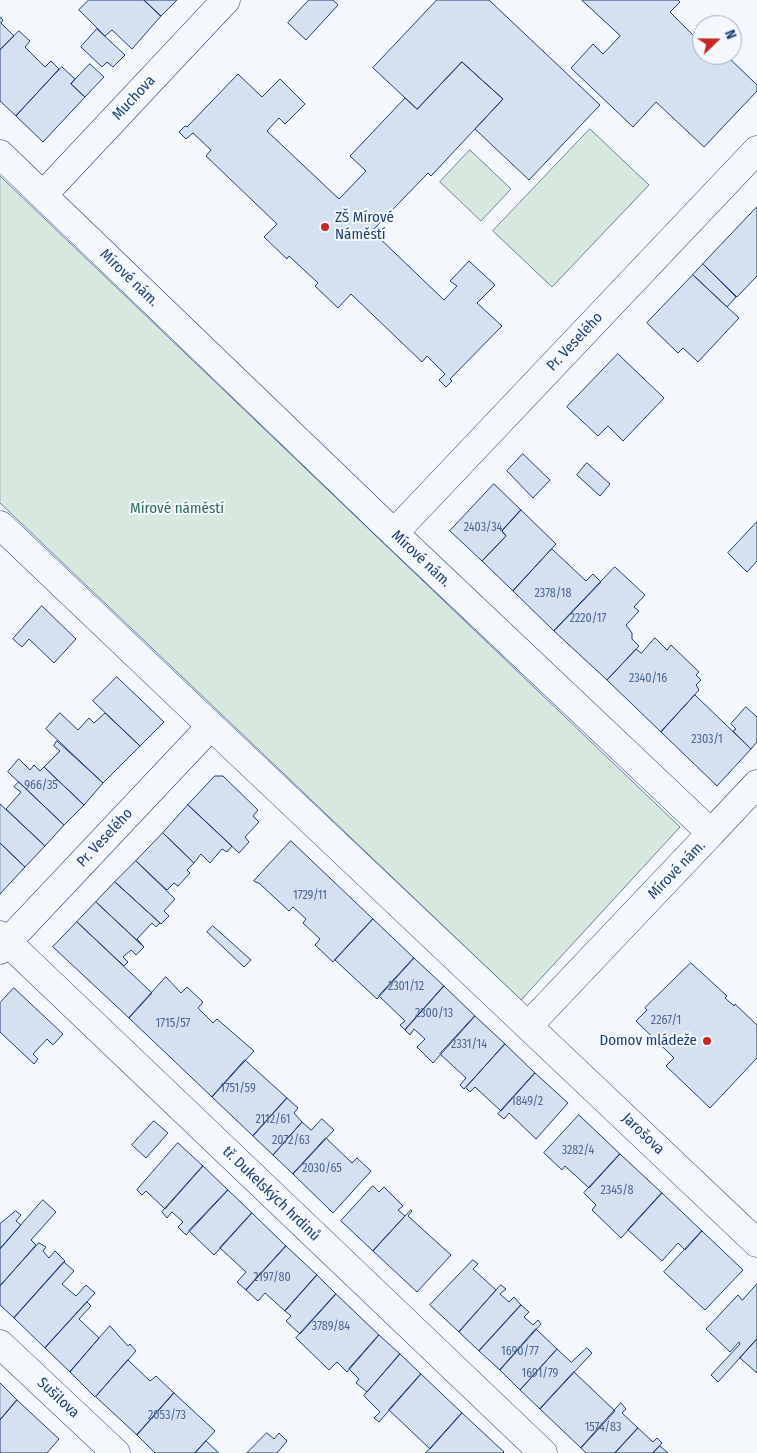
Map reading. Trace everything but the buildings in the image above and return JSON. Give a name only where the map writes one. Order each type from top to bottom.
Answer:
[{"type":"street","name":"Muchova","points":[[43,195],[226,0]]},
{"type":"street","name":"Pr. Veselého","points":[[394,534],[757,150]]},
{"type":"street","name":"Mírové nám.","points":[[0,154],[394,534],[711,833],[528,1026]]},
{"type":"street","points":[[0,524],[528,1026]]},
{"type":"street","name":"Pr. Veselého","points":[[2,943],[211,726]]},
{"type":"street","points":[[711,833],[757,784]]},
{"type":"street","name":"tř. Dukelských hrdinů","points":[[2,943],[543,1453]]},
{"type":"street","name":"Jarošova","points":[[528,1026],[757,1243]]},
{"type":"street","name":"Sušilova","points":[[0,1344],[101,1448]]},
{"type":"green space","points":[[590,129],[649,185],[552,287],[493,231]]},
{"type":"green space","points":[[470,150],[511,189],[481,221],[440,182]]},
{"type":"green space","name":"Mírové náměstí","points":[[0,176],[680,827],[521,1000],[0,503]]},
{"type":"place","name":"ZŠ Mírové Náměstí","points":[[325,227]]},
{"type":"place","name":"Domov mládeže","points":[[707,1041]]}]
